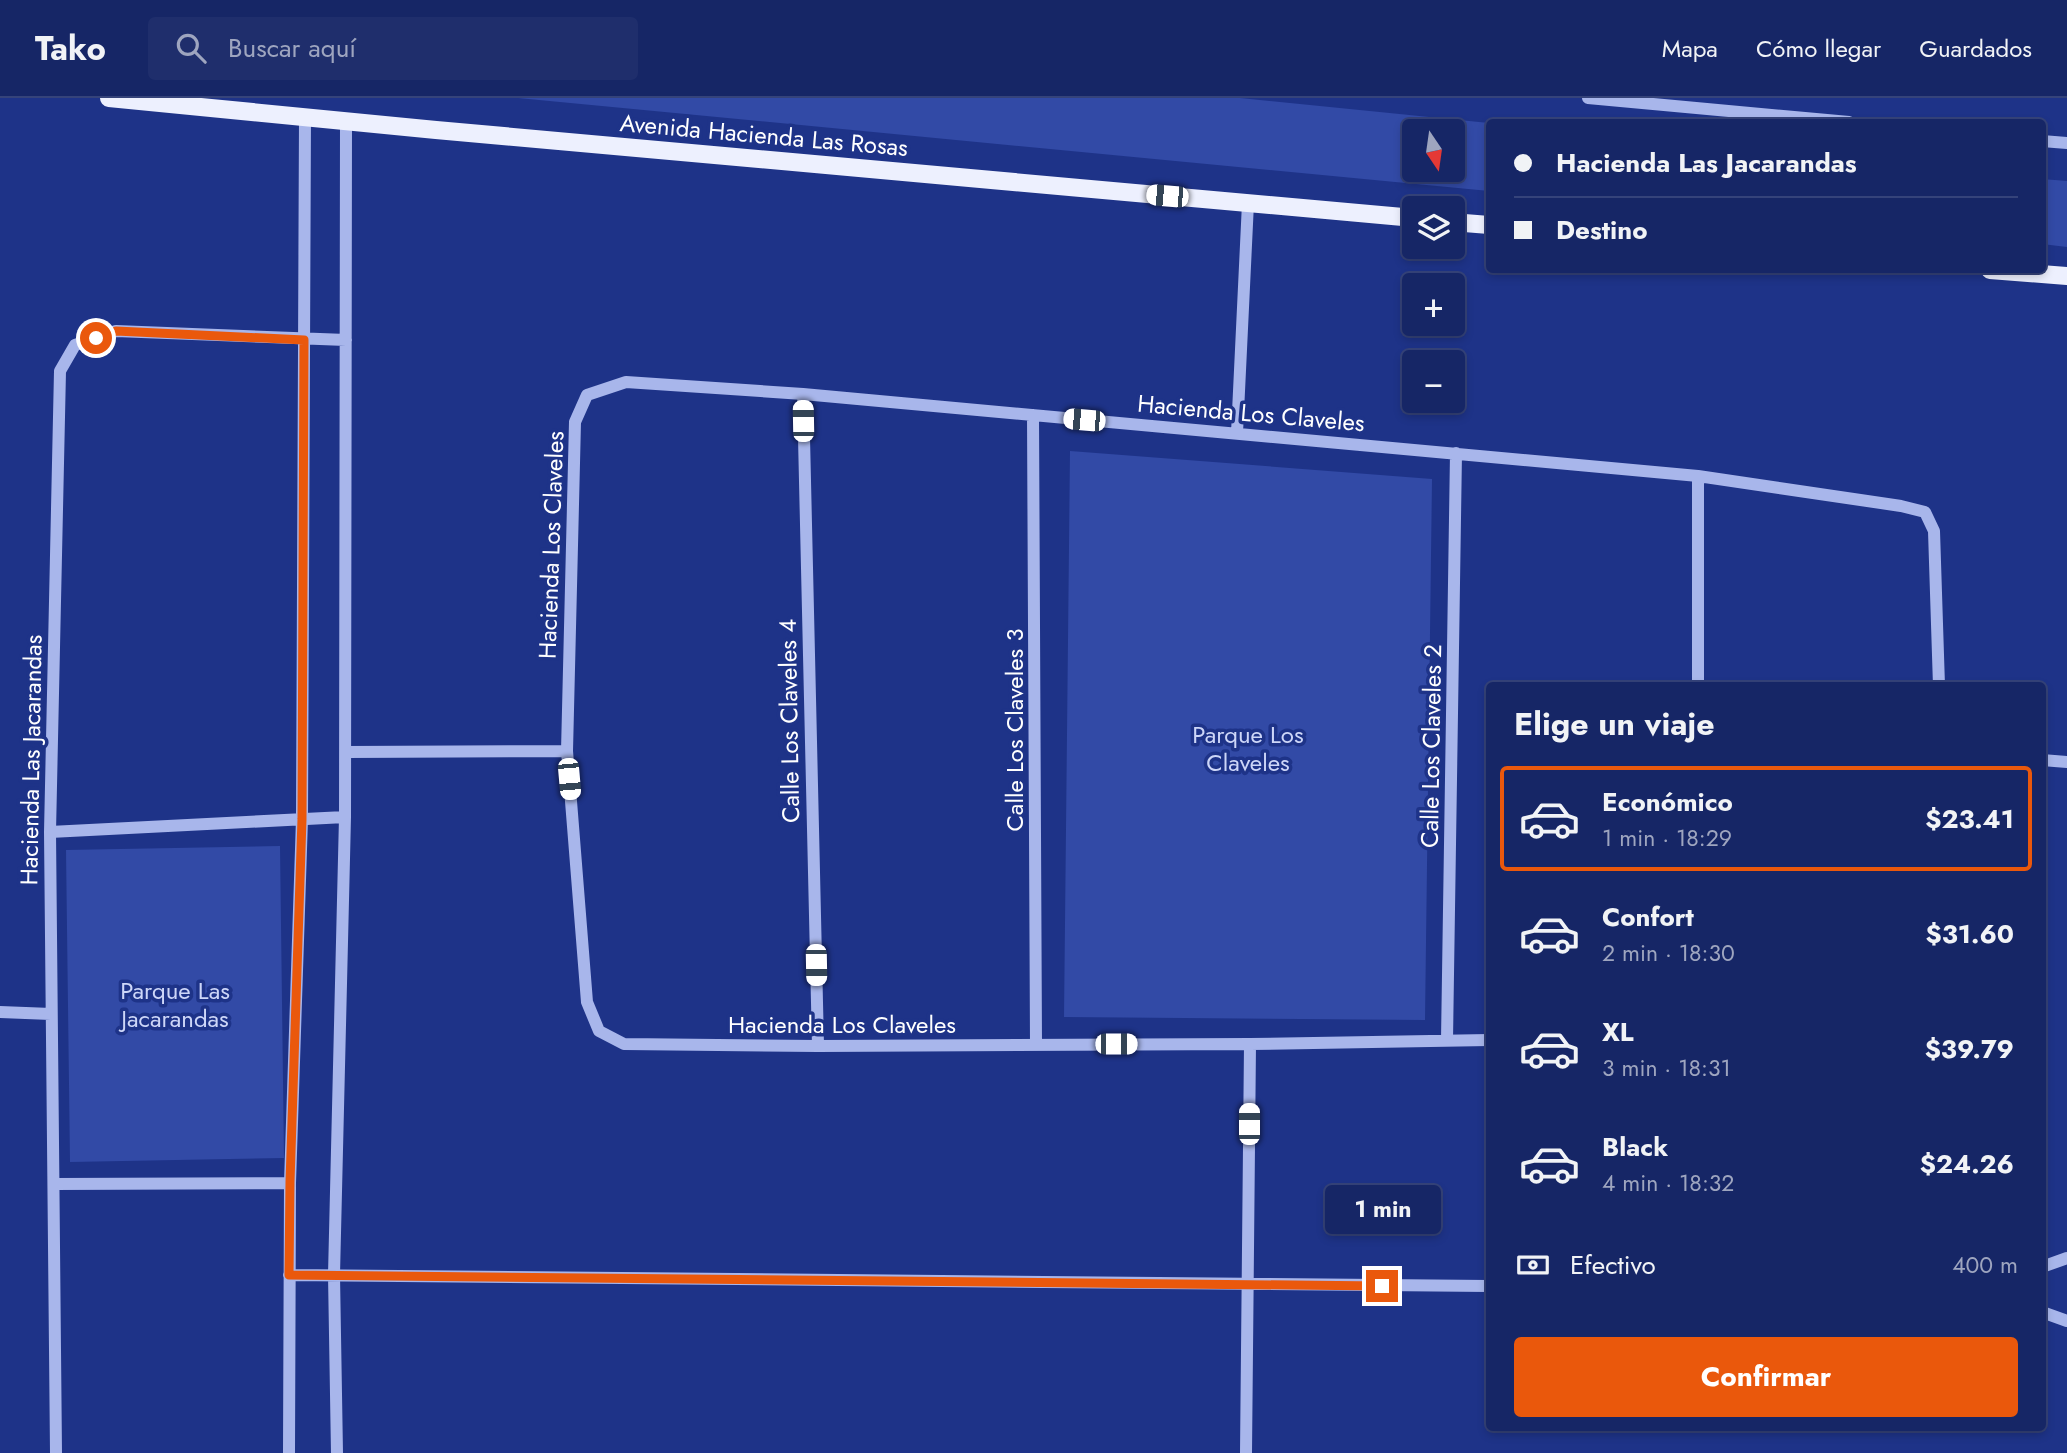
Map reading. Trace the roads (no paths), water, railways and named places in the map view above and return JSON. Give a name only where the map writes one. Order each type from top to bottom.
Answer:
[{"type":"main road","name":"Avenida Hacienda Las Rosas","points":[[109,98],[1402,217]]},
{"type":"main road","points":[[1465,223],[1486,225]]},
{"type":"main road","points":[[2028,273],[2067,276]]},
{"type":"street","points":[[1588,98],[1816,119]]},
{"type":"street","points":[[289,1453],[290,1182],[302,819],[305,117]]},
{"type":"street","points":[[337,1453],[334,1275],[345,817],[346,121]]},
{"type":"street","points":[[2046,141],[2067,143]]},
{"type":"street","points":[[1237,433],[1248,203]]},
{"type":"street","name":"Hacienda Las Jacarandas","points":[[56,1453],[50,832],[60,371],[75,345],[116,331],[346,340]]},
{"type":"street","name":"Hacienda Los Claveles","points":[[1486,1040],[818,1046],[624,1044],[599,1031],[587,1002],[567,751],[575,422],[587,395],[626,382],[803,394],[1698,476],[1901,506],[1925,512],[1934,531],[1939,682]]},
{"type":"street","name":"Calle Los Claveles 4","points":[[803,394],[818,1046]]},
{"type":"street","name":"Calle Los Claveles 3","points":[[1033,415],[1036,1044]]},
{"type":"street","name":"Calle Los Claveles 2","points":[[1447,1040],[1456,453]]},
{"type":"street","points":[[1698,476],[1698,682]]},
{"type":"street","points":[[345,752],[567,751]]},
{"type":"street","points":[[2046,760],[2067,762]]},
{"type":"street","name":"Hacienda Las Jacarandas","points":[[50,832],[345,817]]},
{"type":"street","points":[[0,1012],[51,1014]]},
{"type":"street","points":[[1246,1453],[1250,1044]]},
{"type":"street","points":[[54,1184],[290,1182]]},
{"type":"street","points":[[2046,1266],[2067,1258]]},
{"type":"street","points":[[289,1275],[1486,1286]]},
{"type":"street","points":[[2046,1313],[2067,1321]]},
{"type":"park label","name":"Parque Los Claveles","points":[[1248,748]]},
{"type":"park label","name":"Parque Las Jacarandas","points":[[175,1004]]}]
